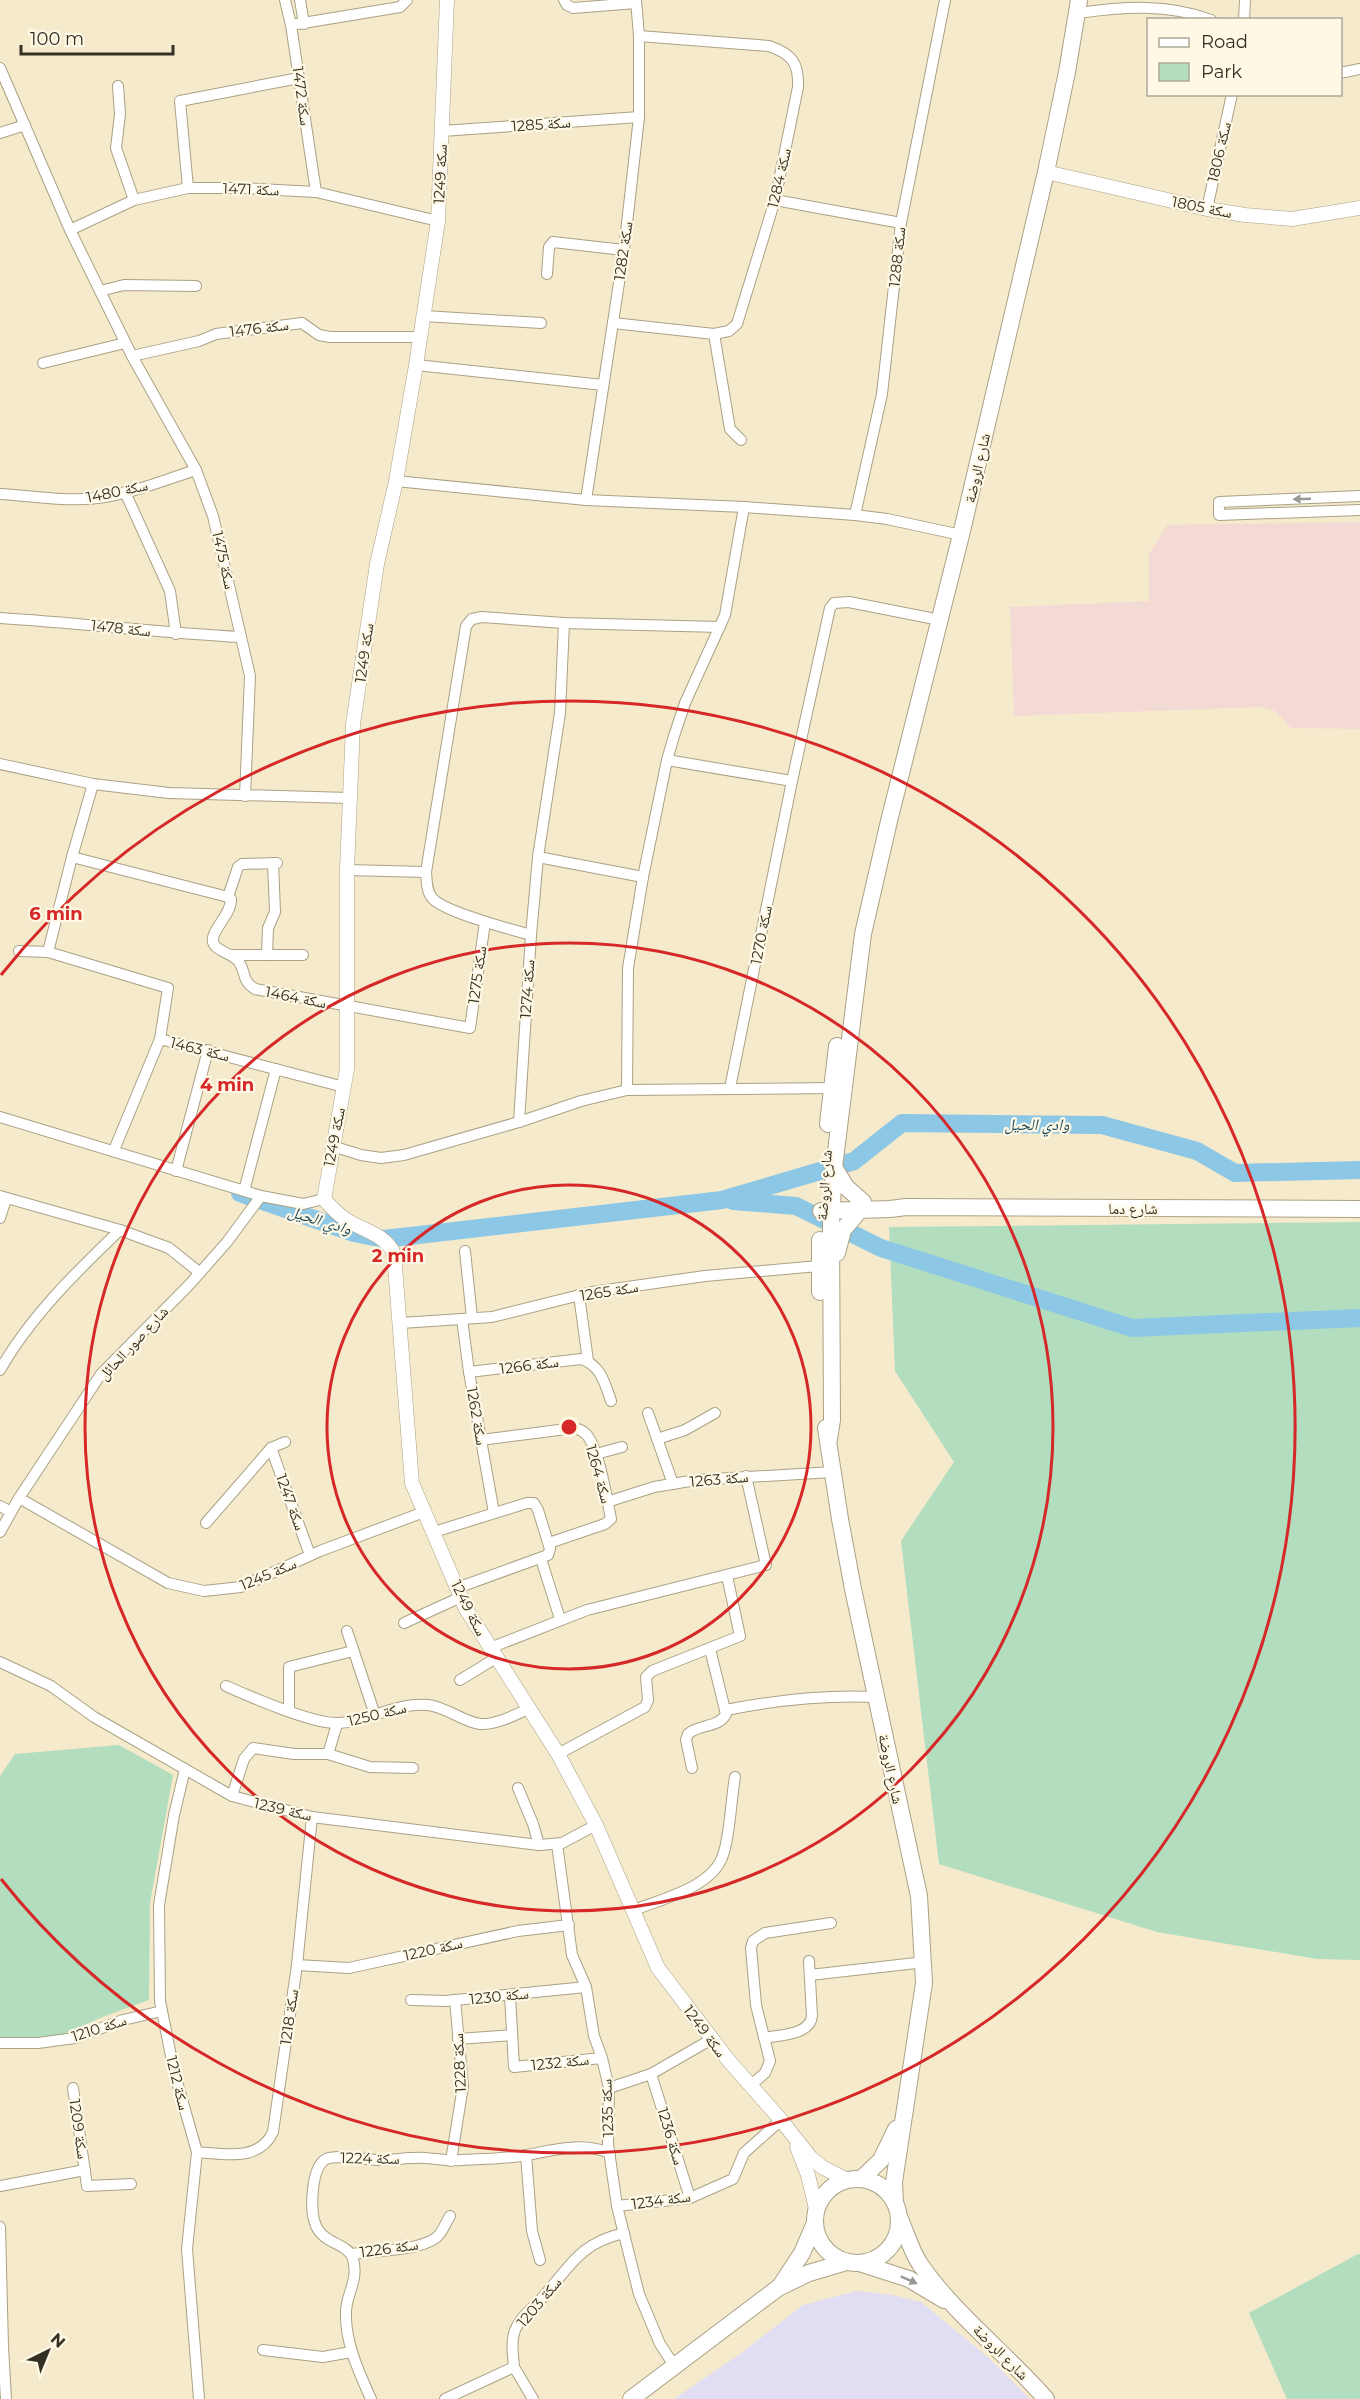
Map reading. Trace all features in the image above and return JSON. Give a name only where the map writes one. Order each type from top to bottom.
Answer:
[{"type":"main road","name":"شارع الروضة","points":[[829,1439],[832,1420],[827,1207],[843,1008],[856,948],[863,934],[961,536],[1046,172],[1078,7]]},
{"type":"main road","name":"شارع الروضة","points":[[837,1088],[834,1167],[819,1266],[824,1420],[829,1439],[840,1518],[919,1896],[924,1962],[920,2016],[894,2182],[897,2210],[919,2262],[955,2306],[1021,2369],[1046,2399]]},
{"type":"main road","points":[[831,1337],[836,1316],[838,1244],[843,1230],[862,1206],[846,1187],[834,1167]]},
{"type":"main road","name":"شارع دما","points":[[827,1207],[892,1203],[906,1206],[1360,1209]]},
{"type":"main road","name":"شارع الروضة","points":[[854,2179],[881,2160],[893,2137],[906,2100]]},
{"type":"main road","points":[[631,2399],[778,2288],[809,2272],[852,2262],[872,2261],[883,2254],[892,2245],[898,2232],[897,2210],[887,2191],[875,2183],[854,2179],[828,2191],[802,2253],[778,2288]]},
{"type":"main road","points":[[816,2216],[817,2236],[824,2247],[834,2256],[852,2262]]},
{"type":"main road","name":"شارع الروضة","points":[[852,2262],[909,2279],[955,2306]]},
{"type":"street","name":"سكة 1472","points":[[285,0],[316,192]]},
{"type":"street","points":[[300,0],[304,24]]},
{"type":"street","points":[[291,26],[400,7],[407,0]]},
{"type":"street","name":"سكة 1249","points":[[447,0],[438,221],[396,481],[378,556],[355,712],[347,870],[347,1070],[324,1199],[346,1219],[384,1239],[391,1246],[394,1254],[401,1323],[406,1428],[412,1483],[459,1592],[493,1653],[558,1754],[596,1825],[658,1968],[712,2039],[811,2158],[822,2167],[854,2179]]},
{"type":"street","points":[[564,0],[573,8],[636,2]]},
{"type":"street","name":"سكة 1288","points":[[855,515],[882,394],[901,223],[945,0]]},
{"type":"street","points":[[1244,18],[1245,0]]},
{"type":"street","name":"سكة 1282","points":[[586,500],[624,250],[639,117],[639,36],[636,2]]},
{"type":"street","points":[[1078,7],[1162,8],[1203,18]]},
{"type":"street","name":"سكة 1284","points":[[639,36],[769,46],[783,51],[794,61],[798,75],[798,87],[775,200],[736,324],[729,332],[714,334]]},
{"type":"street","name":"سكة 1475","points":[[0,68],[70,231],[125,343],[196,470],[213,516],[250,676],[245,796]]},
{"type":"street","points":[[1342,73],[1360,69]]},
{"type":"street","points":[[188,188],[180,101],[299,78]]},
{"type":"street","points":[[118,86],[120,114],[116,148],[134,200]]},
{"type":"street","name":"سكة 1806","points":[[1207,209],[1232,96]]},
{"type":"street","name":"سكة 1285","points":[[442,131],[639,117]]},
{"type":"street","points":[[0,133],[25,125]]},
{"type":"street","name":"سكة 1805","points":[[1046,172],[1207,209],[1292,219],[1360,208]]},
{"type":"street","name":"سكة 1471","points":[[70,231],[134,200],[188,188],[316,192],[438,221]]},
{"type":"street","points":[[775,200],[901,223]]},
{"type":"street","points":[[547,274],[549,247],[553,242],[624,250]]},
{"type":"street","points":[[100,291],[124,285],[196,286]]},
{"type":"street","points":[[424,316],[541,323]]},
{"type":"street","name":"سكة 1476","points":[[132,356],[199,341],[216,334],[286,324],[302,323],[319,334],[330,337],[420,337]]},
{"type":"street","points":[[613,323],[714,334],[730,429],[741,440]]},
{"type":"street","points":[[43,363],[125,343]]},
{"type":"street","points":[[416,365],[603,385]]},
{"type":"street","name":"سكة 1480","points":[[0,494],[77,499],[99,498],[196,470]]},
{"type":"street","points":[[396,481],[586,500],[744,507],[855,515],[887,519],[961,536]]},
{"type":"street","points":[[125,492],[170,591],[176,634]]},
{"type":"street","points":[[1360,496],[1219,502],[1219,515],[1360,510]]},
{"type":"street","points":[[627,1090],[628,968],[643,877],[667,760],[685,703],[720,627],[730,595],[744,507]]},
{"type":"street","name":"سكة 1270","points":[[729,1088],[828,616],[834,603],[849,602],[940,620]]},
{"type":"street","points":[[531,935],[484,922],[442,905],[432,898],[427,887],[426,872],[466,626],[472,619],[482,617],[564,623],[720,627]]},
{"type":"street","name":"سكة 1478","points":[[0,618],[68,622],[176,634],[241,637]]},
{"type":"street","name":"سكة 1274","points":[[519,1122],[538,856],[560,713],[564,623]]},
{"type":"street","points":[[667,760],[792,781]]},
{"type":"street","points":[[0,764],[93,783],[169,793],[349,798]]},
{"type":"street","points":[[48,952],[93,783]]},
{"type":"street","points":[[538,856],[643,877]]},
{"type":"street","points":[[72,857],[228,897],[238,867],[242,864],[275,863],[275,912],[268,928],[267,955]]},
{"type":"street","points":[[347,870],[426,872]]},
{"type":"street","name":"سكة 1464","points":[[228,897],[231,899],[230,908],[213,935],[212,941],[239,961],[246,983],[255,989],[470,1028]]},
{"type":"street","name":"سكة 1275","points":[[470,1028],[484,922]]},
{"type":"street","points":[[19,951],[48,952],[168,988],[160,1039],[114,1150]]},
{"type":"street","points":[[232,955],[303,955]]},
{"type":"street","name":"سكة 1463","points":[[160,1039],[344,1087]]},
{"type":"street","points":[[176,1171],[208,1050]]},
{"type":"street","points":[[244,1191],[276,1069]]},
{"type":"street","points":[[332,1146],[361,1155],[393,1157],[519,1122],[581,1101],[627,1090],[837,1088]]},
{"type":"street","points":[[0,1117],[261,1196],[303,1204],[324,1199]]},
{"type":"street","name":"شارع صور الحائل","points":[[0,1532],[19,1497],[101,1374],[200,1273],[227,1242],[261,1196]]},
{"type":"street","points":[[0,1218],[3,1198],[120,1230],[169,1248],[200,1273]]},
{"type":"street","points":[[0,1370],[23,1334],[80,1268],[120,1230]]},
{"type":"street","name":"سكة 1262","points":[[465,1251],[469,1372],[494,1513]]},
{"type":"street","name":"سكة 1265","points":[[401,1323],[506,1314],[579,1295],[705,1276],[819,1266]]},
{"type":"street","points":[[579,1295],[588,1361],[599,1372],[611,1401]]},
{"type":"street","name":"سكة 1266","points":[[469,1372],[572,1359],[588,1361]]},
{"type":"street","points":[[648,1413],[673,1484]]},
{"type":"street","points":[[657,1439],[685,1430],[715,1413]]},
{"type":"street","name":"سكة 1264","points":[[481,1440],[574,1428],[582,1430],[587,1435],[596,1454],[610,1522],[549,1543]]},
{"type":"street","name":"سكة 1247","points":[[206,1523],[271,1448],[285,1442]]},
{"type":"street","points":[[596,1454],[622,1447]]},
{"type":"street","name":"سكة 1247","points":[[271,1448],[310,1556]]},
{"type":"street","name":"سكة 1263","points":[[607,1502],[654,1487],[705,1479],[833,1472]]},
{"type":"street","points":[[460,1680],[493,1653],[560,1619],[618,1601],[766,1565],[746,1476]]},
{"type":"street","name":"سكة 1245","points":[[19,1497],[141,1569],[185,1589],[223,1590],[240,1587],[310,1556],[424,1512]]},
{"type":"street","points":[[404,1623],[459,1592],[550,1554],[549,1543],[534,1503],[527,1503],[434,1532]]},
{"type":"street","points":[[0,1506],[11,1512]]},
{"type":"street","points":[[541,1559],[560,1619]]},
{"type":"street","points":[[558,1754],[645,1707],[648,1700],[646,1677],[652,1671],[740,1636],[728,1576]]},
{"type":"street","points":[[347,1631],[375,1714]]},
{"type":"street","points":[[693,1768],[686,1740],[688,1734],[725,1718],[726,1710],[710,1648]]},
{"type":"street","points":[[289,1710],[289,1667],[353,1651]]},
{"type":"street","name":"سكة 1239","points":[[0,1662],[51,1686],[94,1717],[232,1796],[312,1817],[539,1845],[557,1844],[574,1838],[596,1825]]},
{"type":"street","name":"سكة 1250","points":[[226,1686],[310,1718],[337,1724],[364,1719],[411,1705],[431,1705],[480,1724],[503,1719],[528,1709]]},
{"type":"street","points":[[726,1710],[785,1700],[835,1696],[876,1697]]},
{"type":"street","points":[[328,1754],[337,1724]]},
{"type":"street","points":[[232,1796],[244,1759],[253,1748],[294,1754],[328,1754],[370,1767],[413,1768]]},
{"type":"street","name":"سكة 1212","points":[[185,1769],[174,1815],[159,1905],[160,2001],[174,2071],[197,2152],[187,2249],[199,2399]]},
{"type":"street","points":[[634,1910],[682,1891],[712,1874],[723,1856],[735,1777]]},
{"type":"street","points":[[518,1788],[539,1845]]},
{"type":"street","name":"سكة 1218","points":[[197,2152],[253,2153],[268,2142],[273,2132],[297,1965],[312,1817]]},
{"type":"street","name":"سكة 1235","points":[[557,1844],[572,1955],[586,1987],[594,2036],[609,2088],[610,2153],[617,2206],[639,2294],[660,2344],[675,2367]]},
{"type":"street","points":[[751,2085],[765,2073],[770,2065],[770,2056],[756,2005],[751,1948],[753,1941],[765,1933],[831,1923]]},
{"type":"street","name":"سكة 1220","points":[[297,1965],[350,1968],[507,1933],[569,1925]]},
{"type":"street","points":[[764,2038],[804,2029],[810,2024],[812,2016],[809,1960]]},
{"type":"street","points":[[810,1975],[924,1962]]},
{"type":"street","name":"سكة 1230","points":[[411,2000],[455,2000],[586,1987]]},
{"type":"street","name":"سكة 1232","points":[[510,1995],[514,2067],[602,2058]]},
{"type":"street","name":"سكة 1228","points":[[451,2161],[463,2086],[455,2000]]},
{"type":"street","name":"سكة 1210","points":[[0,2043],[38,2043],[75,2038],[123,2020],[162,2011]]},
{"type":"street","points":[[459,2039],[512,2035]]},
{"type":"street","points":[[609,2088],[651,2074],[712,2039]]},
{"type":"street","name":"سكة 1236","points":[[651,2074],[690,2198]]},
{"type":"street","name":"سكة 1209","points":[[73,2088],[87,2186],[130,2184]]},
{"type":"street","name":"سكة 1234","points":[[617,2206],[690,2198],[733,2180],[744,2153],[781,2120]]},
{"type":"street","name":"سكة 1249","points":[[793,2137],[808,2175],[816,2216]]},
{"type":"street","name":"سكة 1224","points":[[351,2254],[321,2235],[314,2223],[312,2200],[316,2175],[321,2163],[330,2158],[451,2161],[498,2159],[572,2146],[594,2147],[610,2153]]},
{"type":"street","points":[[526,2155],[532,2231],[540,2260]]},
{"type":"street","name":"سكة 1209","points":[[0,2186],[85,2170]]},
{"type":"street","name":"سكة 1226","points":[[351,2254],[429,2242],[438,2236],[450,2216]]},
{"type":"street","points":[[0,2227],[2,2356],[6,2399]]},
{"type":"street","name":"سكة 1203","points":[[514,2367],[513,2338],[521,2319],[553,2286],[572,2260],[607,2237],[624,2233]]},
{"type":"street","points":[[351,2254],[354,2284],[345,2311],[351,2352],[371,2399]]},
{"type":"street","points":[[263,2350],[323,2356],[351,2352]]},
{"type":"street","points":[[445,2399],[514,2367],[533,2399]]},
{"type":"shaded area","points":[[1360,522],[1360,729],[1291,728],[1275,711],[1262,707],[1014,716],[1010,607],[1149,601],[1149,554],[1167,525]]},
{"type":"shaded area","points":[[857,2291],[892,2295],[921,2302],[989,2358],[1030,2399],[674,2399],[740,2354],[803,2305]]},
{"type":"green space","points":[[1360,1222],[1360,1960],[1317,1959],[1157,1932],[939,1864],[901,1541],[954,1462],[895,1371],[889,1227]]},
{"type":"green space","points":[[119,1745],[173,1775],[150,1903],[149,2000],[64,2034],[29,2040],[0,2039],[0,1776],[15,1754]]},
{"type":"green space","points":[[1358,2254],[1360,2255],[1360,2399],[1287,2399],[1249,2313]]},
{"type":"waterway","name":"وادي الحيل","points":[[240,1193],[354,1233],[384,1239],[722,1200],[854,1161],[902,1123],[1102,1125],[1197,1151],[1235,1173],[1360,1170]]},
{"type":"waterway","name":"وادي الحيل","points":[[733,1201],[796,1206],[881,1248],[1132,1328],[1360,1318]]}]
